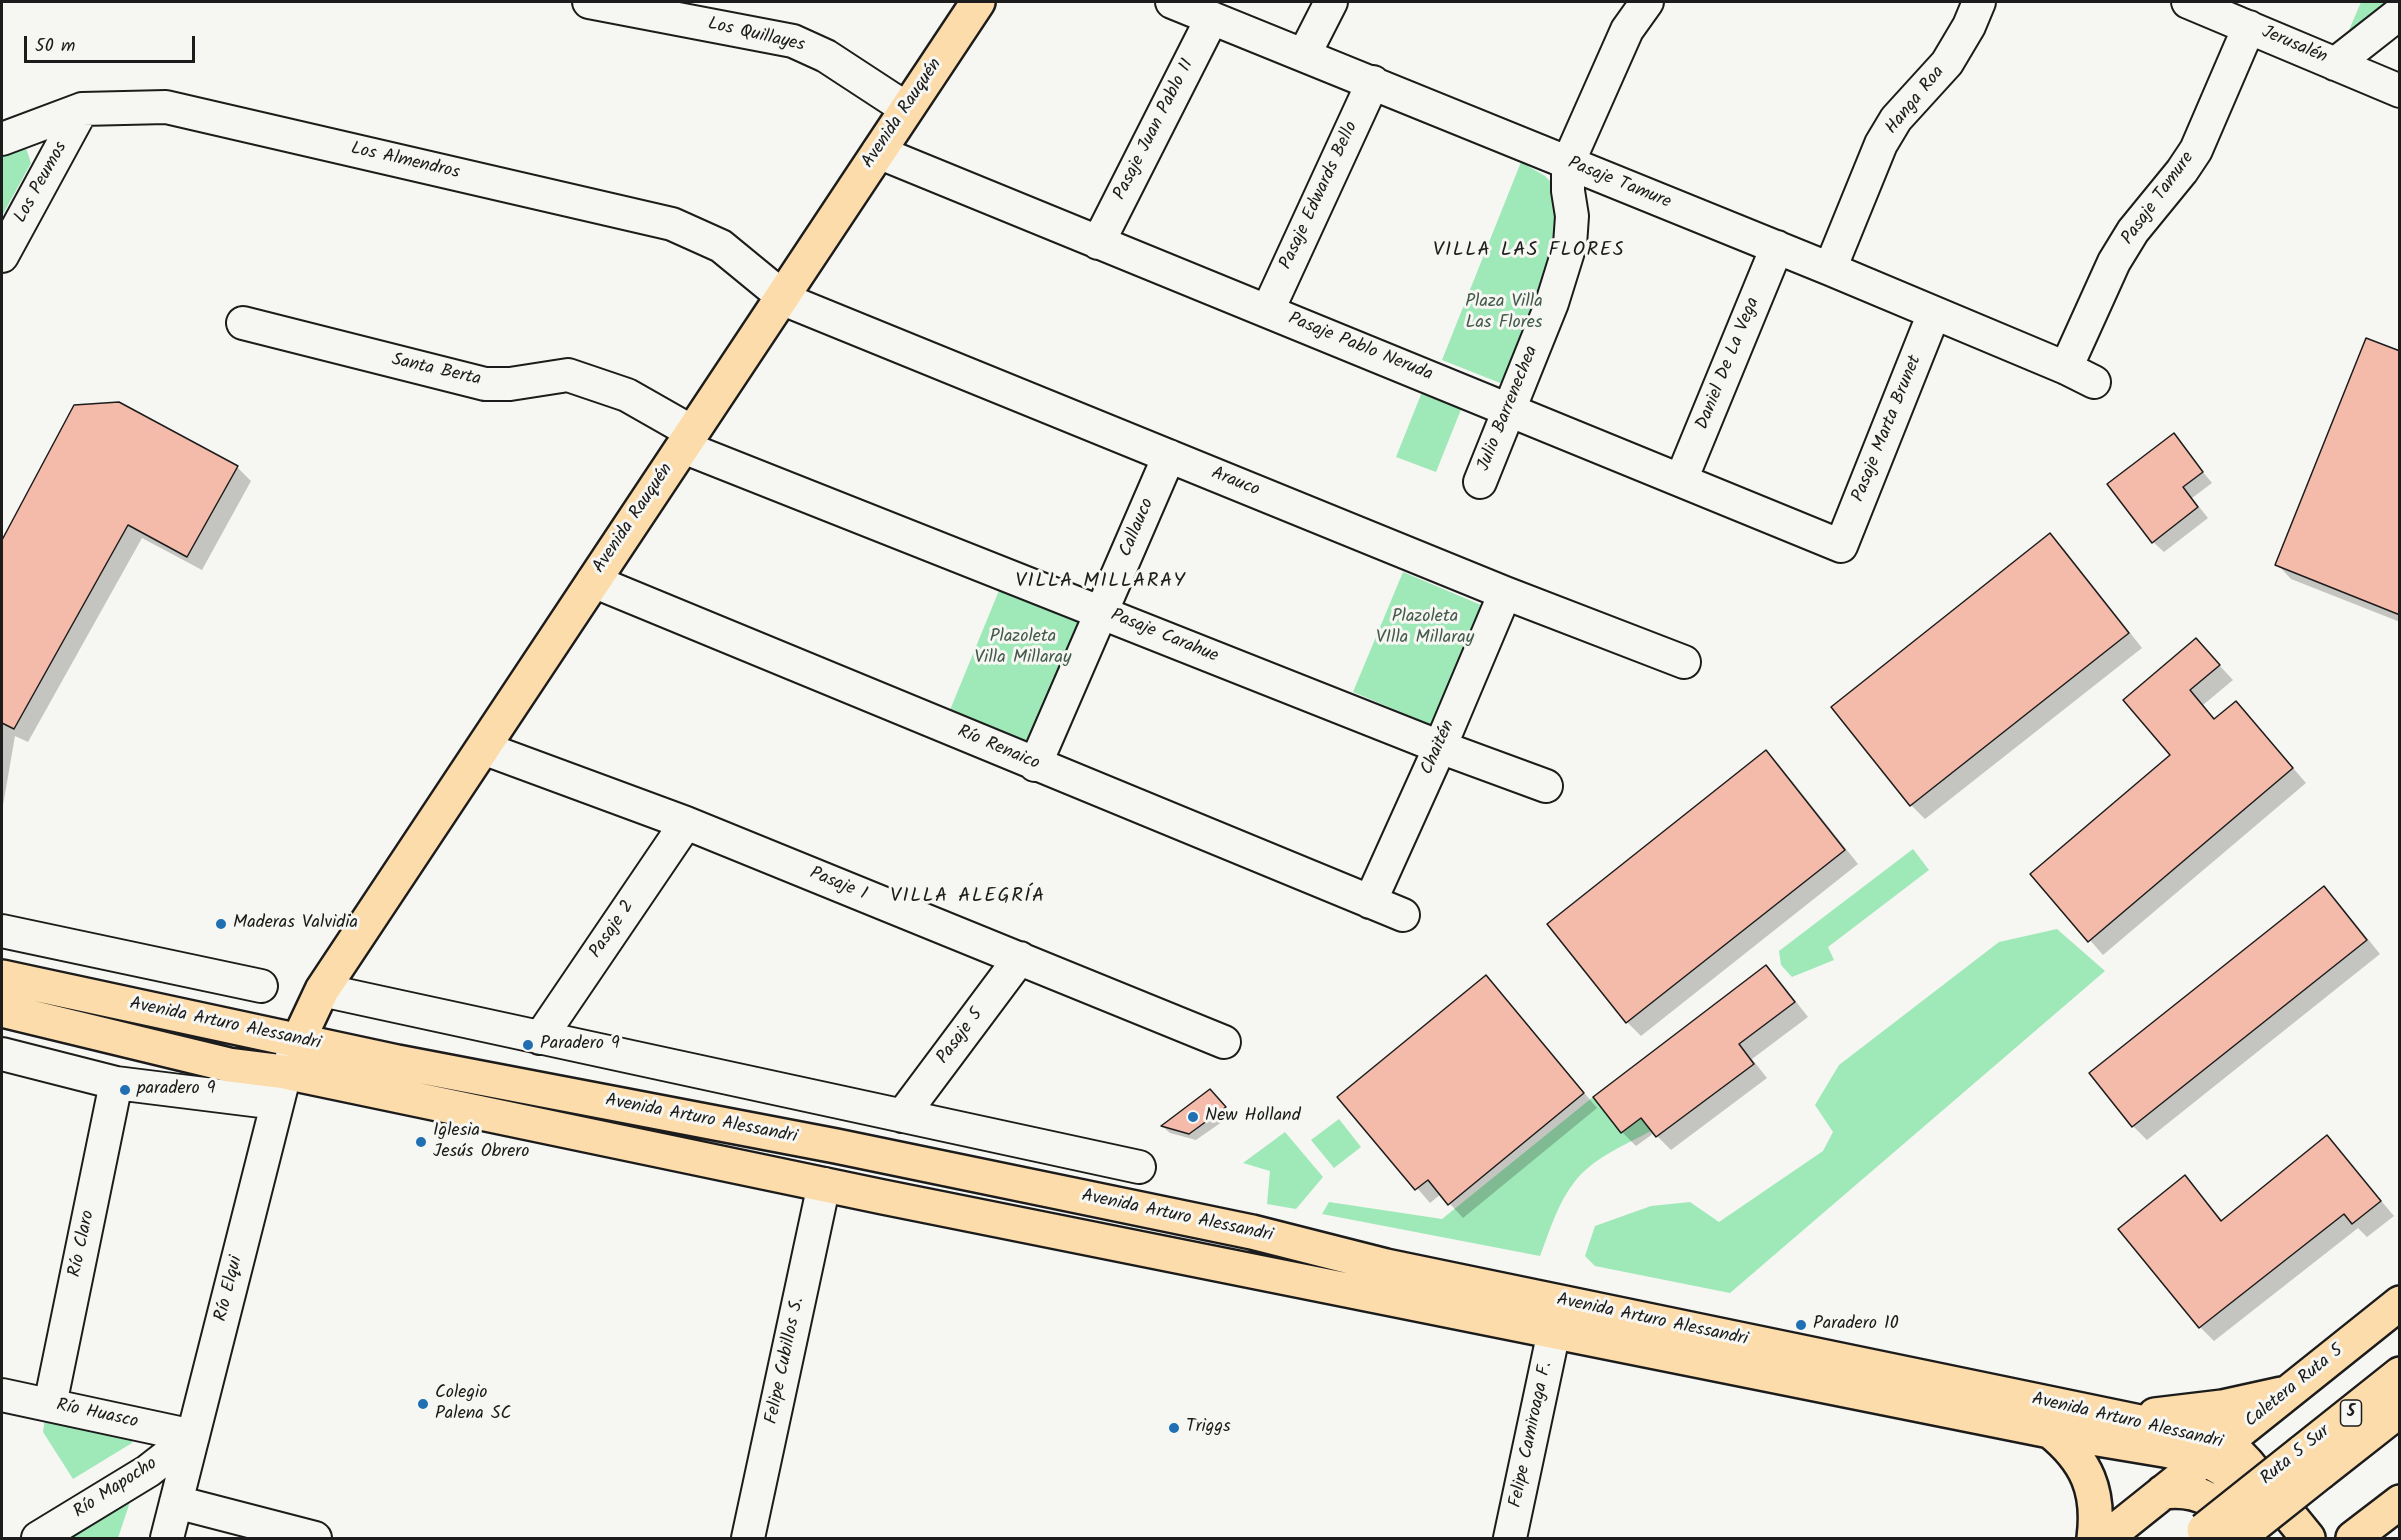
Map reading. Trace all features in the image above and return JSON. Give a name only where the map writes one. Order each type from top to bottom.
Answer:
[{"type":"main road","name":"Avenida Rauquén","points":[[298,1041],[322,990],[687,439],[785,299],[878,152],[978,2]]},
{"type":"main road","name":"Avenida Arturo Alessandri","points":[[2,977],[298,1041],[847,1148],[1241,1229],[1386,1266],[2123,1417],[2247,1463],[2308,1539]]},
{"type":"main road","name":"Avenida Arturo Alessandri","points":[[2,1010],[230,1065],[285,1072],[824,1184],[2050,1431],[2163,1450],[2216,1451]]},
{"type":"main road","name":"Caletera Ruta 5","points":[[2106,1539],[2400,1303]]},
{"type":"main road","name":"Ruta 5 Sur","points":[[2238,1539],[2311,1462],[2400,1374]]},
{"type":"main road","points":[[2123,1417],[2198,1411],[2285,1394]]},
{"type":"main road","name":"Ruta 5 Sur","points":[[2199,1534],[2311,1462],[2400,1410]]},
{"type":"main road","points":[[2050,1431],[2066,1444],[2084,1468],[2092,1484],[2096,1503],[2094,1539]]},
{"type":"main road","name":"Avenida Arturo Alessandri","points":[[2216,1451],[2218,1466],[2229,1475],[2279,1539]]},
{"type":"main road","points":[[2163,1492],[2181,1491],[2205,1497],[2226,1511],[2248,1539]]},
{"type":"main road","points":[[2353,1539],[2400,1502]]},
{"type":"street","name":"Los Quillayes","points":[[589,2],[793,41],[826,56],[907,109]]},
{"type":"street","name":"Pasaje Tamure","points":[[1172,2],[1830,269],[2066,368],[2094,382]]},
{"type":"street","points":[[1305,55],[1330,2]]},
{"type":"street","name":"Julio Barrenechea","points":[[1480,482],[1507,409],[1552,303],[1570,245],[1572,216],[1568,190],[1568,163],[1627,30],[1647,2]]},
{"type":"street","name":"Hanga Roa","points":[[1830,269],[1881,144],[1896,119],[1947,63],[1969,26],[1979,2]]},
{"type":"street","name":"Jerusalén","points":[[2188,2],[2400,91]]},
{"type":"street","points":[[2335,63],[2400,13]]},
{"type":"street","name":"Pasaje Juan Pablo II","points":[[1098,243],[1212,18]]},
{"type":"street","name":"Pasaje Tamure","points":[[2066,368],[2114,262],[2133,231],[2182,171],[2196,150],[2249,27]]},
{"type":"street","name":"Pasaje Edwards Bello","points":[[1268,310],[1373,82]]},
{"type":"street","name":"Los Almendros","points":[[2,140],[82,109],[165,107],[672,224],[721,246],[785,299]]},
{"type":"street","name":"Los Peumos","points":[[2,256],[82,109]]},
{"type":"street","name":"Pasaje Pablo Neruda","points":[[878,152],[1841,546]]},
{"type":"street","name":"Daniel De La Vega","points":[[1681,480],[1777,248]]},
{"type":"street","name":"Arauco","points":[[785,299],[1505,593],[1684,662]]},
{"type":"street","name":"Pasaje Marta Brunet","points":[[1841,546],[1934,313]]},
{"type":"street","name":"Santa Berta","points":[[243,323],[484,384],[510,384],[568,375],[627,395],[687,439]]},
{"type":"street","name":"Pasaje Carahue","points":[[687,439],[1102,612],[1440,747],[1546,786]]},
{"type":"street","name":"Callauco","points":[[1035,765],[1169,456]]},
{"type":"street","name":"Río Renaico","points":[[593,581],[1403,915]]},
{"type":"street","name":"Chaitén","points":[[1370,902],[1440,747],[1505,593]]},
{"type":"street","name":"Pasaje 1","points":[[483,748],[686,823],[1224,1042]]},
{"type":"street","name":"Pasaje 2","points":[[540,1038],[686,823]]},
{"type":"street","points":[[2,931],[261,986]]},
{"type":"street","name":"Pasaje 5","points":[[902,1116],[1020,958]]},
{"type":"street","points":[[322,990],[1139,1167]]},
{"type":"street","name":"Río Elqui","points":[[167,1539],[285,1072],[298,1041]]},
{"type":"street","points":[[2,1054],[116,1083],[277,1103]]},
{"type":"street","name":"Río Claro","points":[[50,1405],[116,1083]]},
{"type":"street","name":"Felipe Cubillos S.","points":[[748,1539],[824,1184]]},
{"type":"street","name":"Felipe Camiroaga F.","points":[[1510,1539],[1554,1331]]},
{"type":"street","name":"Río Huasco","points":[[2,1395],[193,1436]]},
{"type":"street","name":"Río Mapocho","points":[[38,1539],[148,1471],[193,1436]]},
{"type":"street","points":[[176,1502],[315,1539]]},
{"type":"green space","points":[[2361,2],[2394,2],[2344,42]]},
{"type":"green space","points":[[9,145],[26,148],[31,163],[2,216],[2,150]]},
{"type":"green space","name":"Plaza Villa Las Flores","points":[[1521,162],[1545,176],[1565,196],[1570,233],[1518,390],[1442,360]]},
{"type":"green space","points":[[1422,392],[1462,407],[1436,472],[1396,457]]},
{"type":"green space","name":"Plazoleta VIlla Millaray","points":[[1403,572],[1481,605],[1431,725],[1353,692]]},
{"type":"green space","name":"Plazoleta Villa Millaray","points":[[1000,588],[1085,621],[1029,745],[950,710]]},
{"type":"green space","points":[[1913,849],[1929,870],[1828,947],[1834,960],[1792,977],[1781,965],[1779,951]]},
{"type":"green space","points":[[2057,929],[2105,971],[1730,1293],[1595,1266],[1585,1256],[1595,1226],[1651,1206],[1690,1202],[1719,1222],[1823,1151],[1833,1132],[1815,1105],[1839,1065],[1999,942]]},
{"type":"green space","points":[[1593,1097],[1621,1133],[1641,1118],[1651,1131],[1601,1158],[1576,1180],[1559,1207],[1540,1256],[1322,1214],[1329,1202],[1442,1219]]},
{"type":"green space","points":[[1339,1119],[1361,1147],[1334,1168],[1311,1140]]},
{"type":"green space","points":[[1285,1132],[1323,1177],[1296,1209],[1267,1204],[1270,1171],[1243,1163]]},
{"type":"green space","points":[[46,1411],[133,1431],[132,1443],[73,1479],[43,1432]]},
{"type":"green space","points":[[133,1493],[118,1538],[69,1538],[61,1529]]},
{"type":"building","points":[[2366,338],[2400,351],[2400,615],[2275,565]]},
{"type":"building","points":[[119,402],[238,466],[187,557],[128,525],[14,729],[2,723],[2,540],[74,405]]},
{"type":"building","points":[[2174,433],[2203,472],[2183,487],[2198,507],[2152,543],[2107,484]]},
{"type":"building","points":[[2050,533],[2129,633],[1910,806],[1831,707]]},
{"type":"building","points":[[2196,638],[2220,665],[2190,690],[2214,719],[2236,701],[2293,768],[2088,942],[2030,874],[2170,755],[2123,700]]},
{"type":"building","points":[[1766,750],[1845,850],[1626,1023],[1547,924]]},
{"type":"building","points":[[2324,886],[2367,940],[2132,1127],[2089,1073]]},
{"type":"building","points":[[1766,965],[1795,1002],[1739,1044],[1754,1064],[1656,1137],[1641,1118],[1621,1133],[1593,1097]]},
{"type":"building","points":[[1486,975],[1584,1093],[1448,1205],[1428,1180],[1415,1190],[1337,1097]]},
{"type":"building","name":"New Holland","points":[[1210,1089],[1226,1107],[1189,1134],[1161,1126]]},
{"type":"building","points":[[2327,1135],[2381,1201],[2352,1224],[2344,1214],[2199,1328],[2118,1229],[2185,1175],[2221,1221]]},
{"type":"place","name":"Maderas Valvidia","points":[[221,924]]},
{"type":"place","name":"Paradero 9","points":[[528,1045]]},
{"type":"place","name":"paradero 9","points":[[125,1090]]},
{"type":"place","name":"New Holland","points":[[1193,1117]]},
{"type":"place","name":"Iglesia Jesús Obrero","points":[[421,1142]]},
{"type":"place","name":"Paradero 10","points":[[1801,1325]]},
{"type":"place","name":"Colegio Palena SC","points":[[423,1404]]},
{"type":"place","name":"Triggs","points":[[1174,1428]]},
{"type":"district","name":"VILLA LAS FLORES","points":[[1529,252]]},
{"type":"district","name":"VILLA MILLARAY","points":[[1101,583]]},
{"type":"district","name":"VILLA ALEGRÍA","points":[[968,898]]}]
